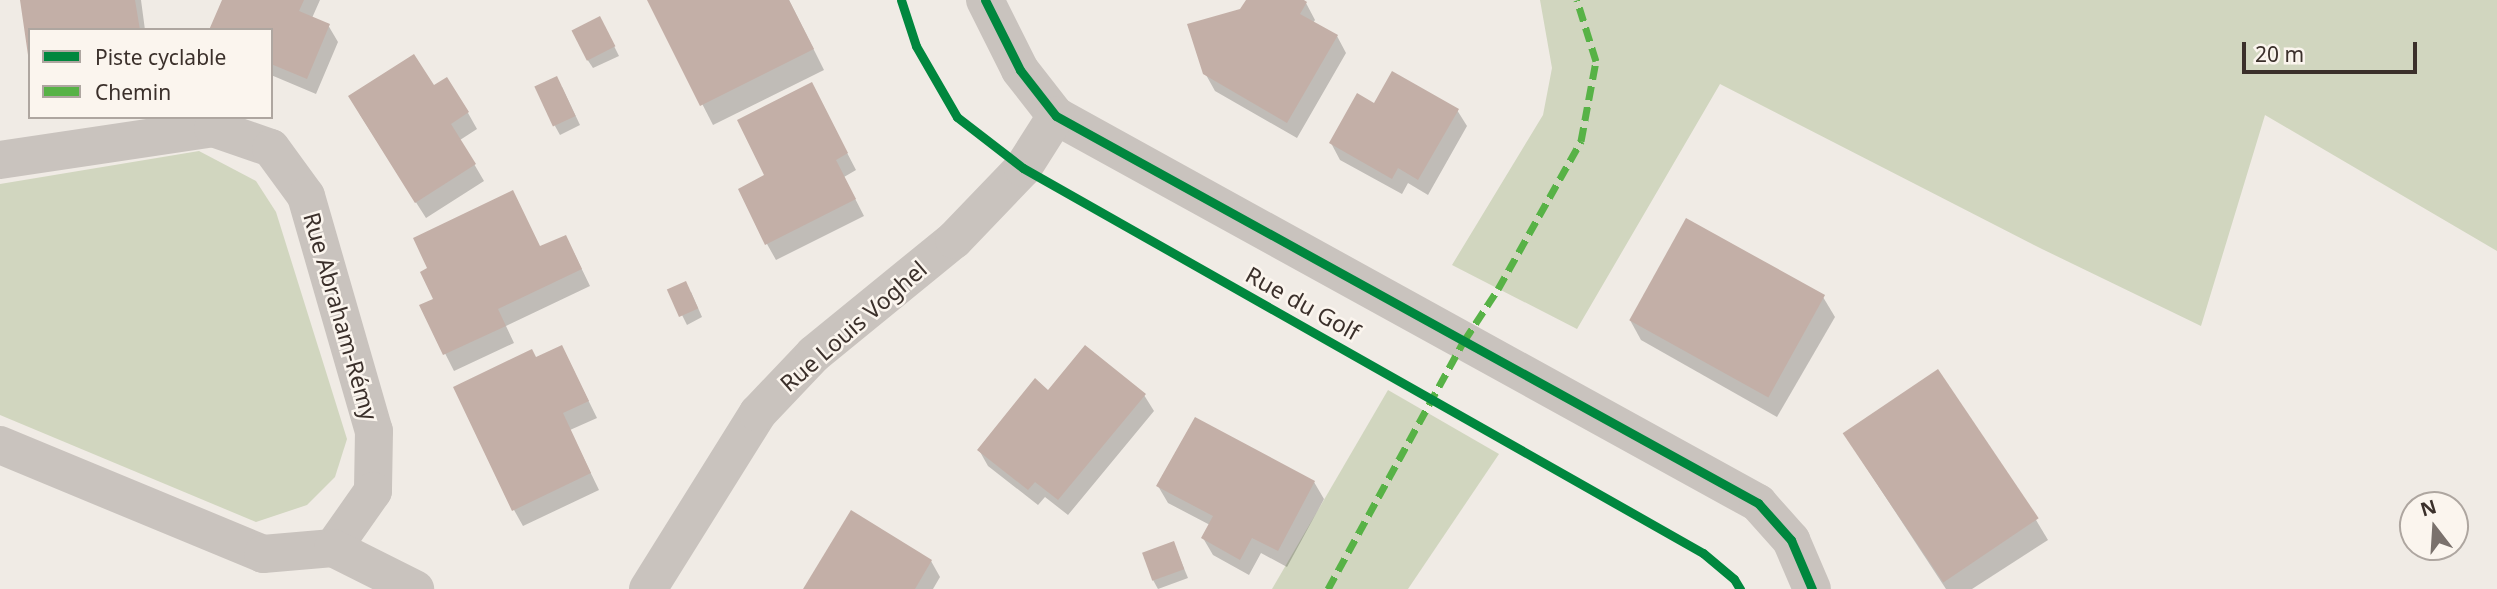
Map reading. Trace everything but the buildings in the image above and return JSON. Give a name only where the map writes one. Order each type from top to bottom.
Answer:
[{"type":"street","name":"Rue du Golf","points":[[985,0],[1020,70],[1056,116],[1758,503],[1791,540],[1812,589]]},
{"type":"street","name":"Rue Louis Voghel","points":[[648,589],[758,413],[814,354],[954,240],[1023,168],[1056,116]]},
{"type":"street","name":"Rue Abraham-Rémy","points":[[0,160],[213,128],[271,148],[306,196],[374,431],[373,491],[333,548]]},
{"type":"street","points":[[0,445],[262,554],[333,548],[415,589]]},
{"type":"green space","points":[[1540,0],[2497,0],[2497,251],[2265,115],[2201,326],[2042,249],[1720,84],[1577,329],[1452,265],[1543,115],[1552,68]]},
{"type":"green space","points":[[199,151],[256,181],[276,212],[347,439],[335,477],[307,505],[256,522],[0,415],[0,184]]},
{"type":"green space","points":[[1388,390],[1499,454],[1408,589],[1272,589]]},
{"type":"marked path","points":[[1328,589],[1464,341],[1498,289],[1581,141],[1596,61],[1577,0]]},
{"type":"cycle path","points":[[901,0],[916,46],[957,117],[1023,168],[1703,553],[1734,579],[1740,589]]},
{"type":"cycle path","points":[[985,0],[1020,70],[1056,116],[1758,503],[1791,540],[1812,589]]}]
